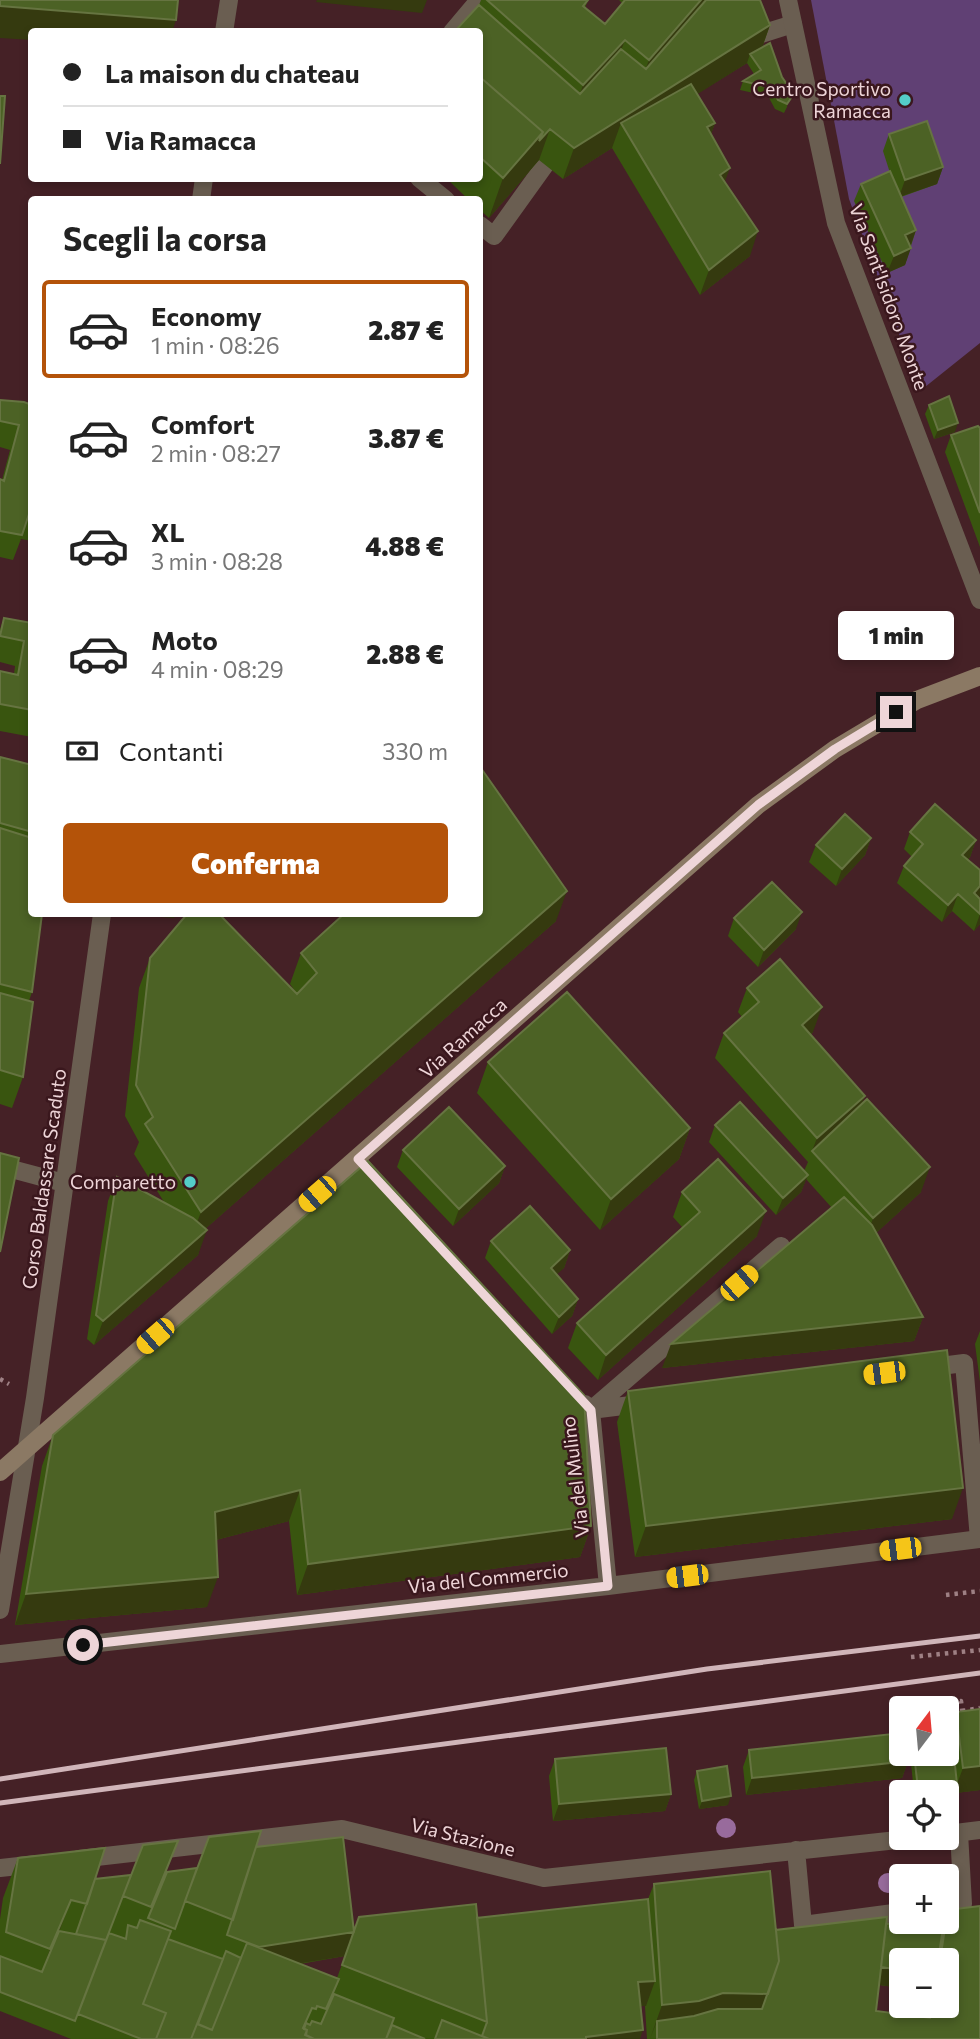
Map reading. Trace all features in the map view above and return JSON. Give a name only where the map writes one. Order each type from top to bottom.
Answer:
[{"type":"main road","name":"Via Ramacca","points":[[0,1472],[363,1164],[758,805],[835,749],[917,700],[980,676]]},
{"type":"street","points":[[225,28],[229,0]]},
{"type":"street","points":[[455,28],[479,0]]},
{"type":"street","name":"Via Sant'Isidoro Monte","points":[[788,0],[836,223],[980,600]]},
{"type":"street","points":[[732,51],[755,36],[793,24]]},
{"type":"street","points":[[483,227],[494,236],[539,168]]},
{"type":"street","points":[[424,182],[441,196]]},
{"type":"street","name":"Corso Baldassare Scaduto","points":[[0,1610],[102,917]]},
{"type":"street","points":[[0,1166],[64,1183]]},
{"type":"street","points":[[591,1410],[782,1246]]},
{"type":"street","points":[[909,1370],[964,1363],[979,1539]]},
{"type":"street","name":"Via del Mulino","points":[[573,1390],[591,1410],[608,1586]]},
{"type":"street","points":[[591,1410],[660,1401]]},
{"type":"street","name":"Via del Commercio","points":[[0,1654],[608,1586],[979,1539]]},
{"type":"street","name":"Via Stazione","points":[[0,1868],[342,1829],[544,1878],[889,1841]]},
{"type":"street","points":[[959,1832],[980,1830]]},
{"type":"street","points":[[796,1850],[803,1925],[889,1914]]},
{"type":"street","points":[[959,1876],[963,1904],[959,1904]]},
{"type":"path","points":[[946,1595],[980,1591]]},
{"type":"path","points":[[911,1657],[980,1650]]},
{"type":"path","points":[[959,1702],[964,1727]]},
{"type":"path","points":[[962,1711],[980,1709]]},
{"type":"shaded area","name":"Centro Sportivo Ramacca","points":[[811,0],[980,0],[980,343],[920,391],[849,199]]},
{"type":"building","points":[[0,0],[178,0],[176,20],[0,6]]},
{"type":"building","points":[[487,0],[588,0],[583,6],[605,24],[625,0],[701,0],[649,60],[625,40],[583,85]]},
{"type":"building","points":[[706,0],[760,0],[770,25],[574,148],[550,129],[539,141],[543,132],[483,80],[483,28],[458,28],[479,5],[580,94],[621,49],[646,69]]},
{"type":"building","points":[[770,43],[788,86],[791,98],[787,104],[778,100],[771,88],[743,81],[761,70],[750,54]]},
{"type":"building","points":[[483,80],[543,132],[503,178],[483,160]]},
{"type":"building","points":[[691,84],[715,123],[707,127],[730,168],[720,175],[758,231],[709,270],[621,123]]},
{"type":"building","points":[[0,96],[5,96],[0,164]]},
{"type":"building","points":[[927,121],[943,167],[905,180],[889,134]]},
{"type":"building","points":[[890,171],[916,230],[905,235],[911,248],[894,256],[861,184]]},
{"type":"building","points":[[949,396],[958,423],[938,430],[929,405]]},
{"type":"building","points":[[0,400],[28,404],[28,517],[22,535],[0,531],[0,479],[4,481],[19,425],[0,421]]},
{"type":"building","points":[[978,426],[980,428],[980,513],[951,435]]},
{"type":"building","points":[[4,618],[28,622],[28,709],[0,704],[0,671],[18,675],[24,641],[0,636]]},
{"type":"building","points":[[0,757],[28,764],[28,831],[0,823]]},
{"type":"building","points":[[483,771],[567,891],[201,1212],[145,1124],[153,1117],[136,1085],[150,958],[184,917],[222,917],[297,994],[317,973],[301,953],[341,917],[483,917]]},
{"type":"building","points":[[935,804],[976,840],[962,855],[980,870],[980,886],[974,893],[980,899],[980,914],[958,894],[948,905],[904,866],[923,844],[910,832]]},
{"type":"building","points":[[845,814],[871,838],[842,869],[816,845]]},
{"type":"building","points":[[0,828],[28,837],[28,917],[42,917],[32,992],[0,984]]},
{"type":"building","points":[[772,882],[802,912],[764,950],[734,918]]},
{"type":"building","points":[[780,959],[822,1007],[802,1025],[865,1096],[817,1138],[724,1033],[759,1002],[747,988]]},
{"type":"building","points":[[567,992],[690,1128],[611,1199],[488,1062]]},
{"type":"building","points":[[0,993],[33,1002],[23,1077],[0,1070]]},
{"type":"building","points":[[867,1099],[930,1167],[873,1218],[812,1151]]},
{"type":"building","points":[[740,1102],[808,1175],[783,1198],[715,1125]]},
{"type":"building","points":[[449,1107],[505,1166],[459,1209],[403,1150]]},
{"type":"building","points":[[0,1153],[19,1158],[0,1252]]},
{"type":"building","points":[[718,1159],[766,1211],[606,1355],[577,1323],[700,1212],[682,1192]]},
{"type":"building","points":[[368,1161],[584,1395],[591,1526],[308,1564],[300,1490],[215,1512],[218,1577],[26,1594],[53,1435]]},
{"type":"building","points":[[117,1177],[193,1218],[207,1230],[103,1321],[96,1315]]},
{"type":"building","points":[[844,1197],[872,1225],[923,1317],[671,1344]]},
{"type":"building","points":[[530,1206],[570,1250],[551,1268],[578,1299],[559,1317],[491,1241]]},
{"type":"building","points":[[947,1350],[963,1488],[646,1526],[628,1391]]},
{"type":"building","points":[[980,1709],[980,1766],[963,1768],[959,1712]]},
{"type":"building","points":[[889,1734],[889,1763],[752,1778],[749,1750]]},
{"type":"building","points":[[666,1748],[671,1794],[559,1804],[555,1759]]},
{"type":"building","points":[[727,1766],[731,1796],[702,1801],[697,1771]]},
{"type":"building","points":[[915,1766],[955,1766],[957,1780],[917,1780]]},
{"type":"building","points":[[261,1831],[233,1920],[185,1901],[209,1837]]},
{"type":"building","points":[[343,1837],[354,1932],[259,1947],[227,1935],[256,1847]]},
{"type":"building","points":[[178,1841],[151,1907],[123,1896],[143,1845]]},
{"type":"building","points":[[105,1848],[87,1904],[71,1900],[50,1949],[6,1932],[18,1858]]},
{"type":"building","points":[[197,1868],[175,1929],[148,1918],[167,1872]]},
{"type":"building","points":[[770,1871],[779,1961],[768,1994],[723,1993],[699,2001],[662,2005],[654,1884]]},
{"type":"building","points":[[131,1875],[106,1940],[76,1934],[95,1879]]},
{"type":"building","points":[[648,1899],[655,1981],[638,1982],[643,2030],[586,2039],[489,2039],[482,2036],[487,2022],[477,1918]]},
{"type":"building","points":[[476,1904],[487,2022],[342,1965],[359,1917]]},
{"type":"building","points":[[980,1906],[980,2039],[657,2039],[657,2021],[694,2016],[718,2009],[762,2009],[779,1961],[776,1930],[887,1917],[876,2011],[889,2013],[889,2018],[959,2018],[959,1948],[942,1948],[944,1934],[959,1934],[959,1909]]},
{"type":"building","points":[[140,1920],[171,1931],[143,2004],[166,2013],[156,2039],[141,2039],[78,2014],[109,1933],[126,1939],[128,1925],[137,1928]]},
{"type":"building","points":[[886,1924],[889,1924],[889,1934],[942,1934],[940,1948],[889,1948],[889,1968],[881,1967]]},
{"type":"building","points":[[59,1931],[106,1940],[75,2021],[0,1992],[0,1956],[42,1972]]},
{"type":"building","points":[[168,1939],[223,1959],[191,2039],[156,2039],[166,2013],[143,2004]]},
{"type":"building","points":[[247,1943],[339,1979],[326,2009],[317,2006],[316,2009],[312,2008],[303,2028],[307,2030],[305,2035],[314,2039],[191,2039],[197,2024],[212,2030]]},
{"type":"building","points":[[226,1951],[241,1958],[212,2030],[198,2024]]},
{"type":"building","points":[[334,1994],[394,2018],[386,2039],[314,2039],[306,2035],[306,2023],[310,2025],[312,2021],[321,2024]]},
{"type":"building","points":[[442,2020],[489,2039],[435,2039]]},
{"type":"building","points":[[392,2025],[425,2039],[386,2039]]},
{"type":"railway","points":[[0,1779],[707,1669],[980,1636]]},
{"type":"railway","points":[[0,1803],[980,1673]]},
{"type":"place","name":"Centro Sportivo Ramacca","points":[[905,100]]},
{"type":"place","name":"Comparetto","points":[[190,1182]]},
{"type":"route","points":[[83,1645],[608,1586],[591,1410],[358,1159],[758,805],[835,749],[896,712]]}]
